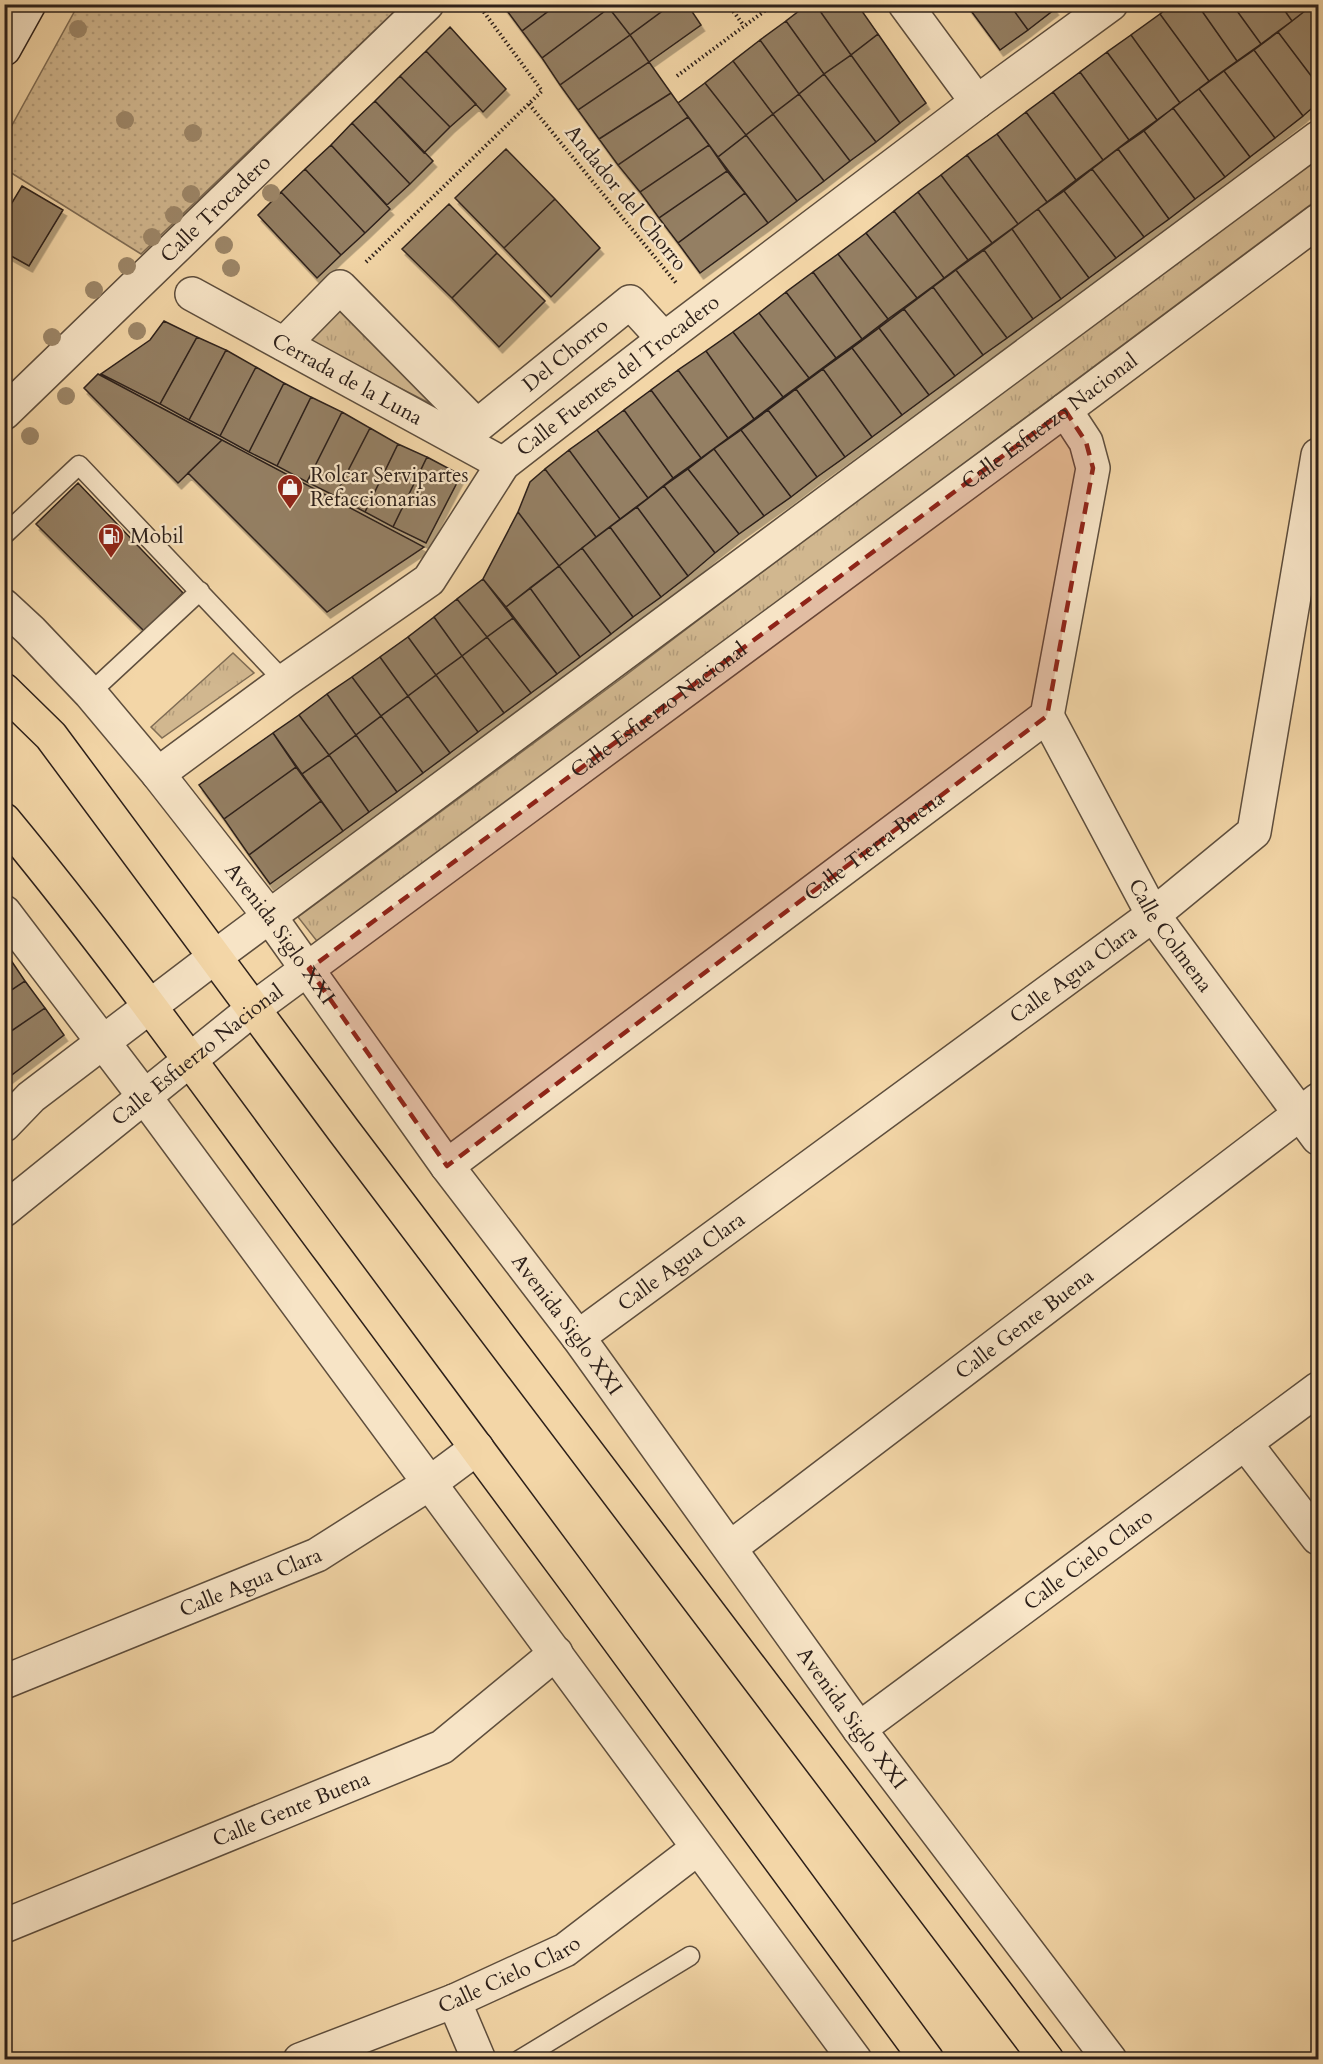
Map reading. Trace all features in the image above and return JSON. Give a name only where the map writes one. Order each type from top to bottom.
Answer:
[{"type":"highway","points":[[4,690],[51,736],[1047,2060]]},
{"type":"highway","points":[[4,820],[73,903],[927,2060]]},
{"type":"street","points":[[4,49],[29,4]]},
{"type":"street","name":"Calle Trocadero","points":[[4,413],[427,4]]},
{"type":"street","points":[[905,4],[977,102]]},
{"type":"street","name":"Calle Fuentes del Trocadero","points":[[158,774],[284,681],[429,580],[503,464],[977,102],[1111,4]]},
{"type":"street","points":[[4,1125],[31,1097],[216,956],[1318,138]]},
{"type":"street","name":"Calle Esfuerzo Nacional","points":[[4,1210],[254,1008],[1318,221]]},
{"type":"street","points":[[284,344],[340,287],[468,432]]},
{"type":"street","name":"Cerrada de la Luna","points":[[192,294],[284,344],[468,432],[503,464]]},
{"type":"street","name":"Del Chorro","points":[[468,432],[630,302],[664,339]]},
{"type":"street","points":[[1047,716],[1093,468],[1086,442],[1065,410]]},
{"type":"street","name":"Calle Agua Clara","points":[[578,1337],[1153,915],[1254,832],[1318,455]]},
{"type":"street","name":"Avenida Siglo XXI","points":[[4,606],[90,693],[158,774],[270,917],[447,1166],[578,1337],[859,1729],[1110,2060]]},
{"type":"street","name":"Calle Colmena","points":[[1047,716],[1153,915],[1313,1118]]},
{"type":"street","name":"Calle Tierra Buena","points":[[447,1166],[1047,716]]},
{"type":"street","points":[[4,912],[104,1041],[855,2060]]},
{"type":"street","name":"Calle Gente Buena","points":[[730,1548],[1313,1118]]},
{"type":"street","name":"Calle Cielo Claro","points":[[859,1729],[1318,1389]]},
{"type":"street","points":[[1245,1443],[1318,1538]]},
{"type":"street","name":"Calle Agua Clara","points":[[4,1682],[317,1555],[430,1483],[477,1448]]},
{"type":"street","name":"Calle Gente Buena","points":[[4,1926],[442,1747],[556,1653]]},
{"type":"street","name":"Calle Cielo Claro","points":[[300,2060],[454,2001],[565,1950],[698,1848]]},
{"type":"street","points":[[454,2001],[479,2060]]},
{"type":"lane","points":[[4,536],[79,465],[284,681]]},
{"type":"lane","points":[[90,693],[200,591]]},
{"type":"lane","points":[[519,2060],[690,1956]]},
{"type":"path","points":[[340,287],[542,91],[478,4]]},
{"type":"path","points":[[728,4],[744,26]]},
{"type":"path","points":[[677,76],[774,4]]},
{"type":"path","name":"Andador del Chorro","points":[[529,104],[700,312]]},
{"type":"highlighted area","points":[[1065,410],[1086,442],[1093,468],[1047,716],[447,1166],[309,969]]},
{"type":"green space","points":[[78,5],[401,5],[141,254],[5,169],[5,138]]},
{"type":"green space","points":[[1318,152],[1318,199],[320,945],[298,917],[626,675]]},
{"type":"green space","points":[[341,309],[437,407],[308,341]]},
{"type":"green space","points":[[233,653],[254,673],[162,738],[151,727]]},
{"type":"building","points":[[502,4],[558,4],[522,31]]},
{"type":"building","points":[[558,4],[607,4],[609,8],[542,58],[522,31]]},
{"type":"building","points":[[614,4],[672,4],[630,35],[609,8]]},
{"type":"building","points":[[672,4],[687,4],[701,25],[649,62],[630,35]]},
{"type":"building","points":[[808,4],[815,4],[851,55],[824,74],[786,21]]},
{"type":"building","points":[[815,4],[857,4],[878,34],[851,55]]},
{"type":"building","points":[[966,4],[1009,4],[1028,30],[1000,50]]},
{"type":"building","points":[[1009,4],[1051,4],[1055,9],[1028,30]]},
{"type":"building","points":[[1173,4],[1197,4],[1237,61],[1209,81],[1160,14]]},
{"type":"building","points":[[1197,4],[1232,4],[1261,44],[1237,61]]},
{"type":"building","points":[[1232,4],[1280,4],[1292,21],[1261,44]]},
{"type":"building","points":[[1280,4],[1314,4],[1292,21]]},
{"type":"building","points":[[1314,4],[1318,4],[1318,85],[1278,32]]},
{"type":"building","points":[[609,8],[630,35],[560,85],[542,58]]},
{"type":"building","points":[[1160,14],[1209,81],[1180,103],[1131,35]]},
{"type":"building","points":[[786,21],[824,74],[799,94],[760,40]]},
{"type":"building","points":[[450,27],[506,89],[483,112],[426,51]]},
{"type":"building","points":[[1278,32],[1318,85],[1318,103],[1303,116],[1254,50]]},
{"type":"building","points":[[878,34],[926,103],[900,123],[851,55]]},
{"type":"building","points":[[630,35],[649,62],[578,110],[560,85]]},
{"type":"building","points":[[1131,35],[1180,103],[1157,120],[1107,52]]},
{"type":"building","points":[[760,40],[799,94],[773,114],[733,61]]},
{"type":"building","points":[[1254,50],[1303,116],[1275,138],[1224,71]]},
{"type":"building","points":[[426,51],[476,104],[450,127],[400,76]]},
{"type":"building","points":[[1107,52],[1157,120],[1129,140],[1080,72]]},
{"type":"building","points":[[851,55],[900,123],[876,142],[824,74]]},
{"type":"building","points":[[733,61],[773,114],[746,135],[705,83]]},
{"type":"building","points":[[649,62],[671,93],[599,139],[578,110]]},
{"type":"building","points":[[1224,71],[1275,138],[1250,157],[1199,89]]},
{"type":"building","points":[[1080,72],[1129,140],[1103,160],[1053,92]]},
{"type":"building","points":[[824,74],[876,142],[850,161],[799,94]]},
{"type":"building","points":[[400,76],[450,127],[424,153],[375,101]]},
{"type":"building","points":[[705,83],[746,135],[718,157],[678,103]]},
{"type":"building","points":[[1199,89],[1250,157],[1225,177],[1173,108]]},
{"type":"building","points":[[1053,92],[1103,160],[1076,180],[1026,112]]},
{"type":"building","points":[[671,93],[688,117],[618,165],[599,139]]},
{"type":"building","points":[[799,94],[850,161],[824,181],[773,114]]},
{"type":"building","points":[[375,101],[433,161],[410,184],[352,123]]},
{"type":"building","points":[[1173,108],[1225,177],[1195,199],[1144,131]]},
{"type":"building","points":[[1026,112],[1076,180],[1047,202],[997,134]]},
{"type":"building","points":[[773,114],[824,181],[797,201],[746,135]]},
{"type":"building","points":[[688,117],[709,145],[640,192],[618,165]]},
{"type":"building","points":[[352,123],[410,184],[387,205],[331,145]]},
{"type":"building","points":[[1144,131],[1195,199],[1169,219],[1118,149]]},
{"type":"building","points":[[997,134],[1047,202],[1018,224],[967,155]]},
{"type":"building","points":[[746,135],[797,201],[768,223],[718,157]]},
{"type":"building","points":[[331,145],[390,209],[365,233],[305,169]]},
{"type":"building","points":[[709,145],[727,171],[659,218],[640,192]]},
{"type":"building","points":[[506,149],[555,199],[504,248],[455,198]]},
{"type":"building","points":[[1118,149],[1169,219],[1144,237],[1092,169]]},
{"type":"building","points":[[967,155],[1018,224],[992,243],[941,175]]},
{"type":"building","points":[[305,169],[365,233],[341,255],[281,192]]},
{"type":"building","points":[[1092,169],[1144,237],[1116,258],[1064,191]]},
{"type":"building","points":[[727,171],[745,193],[678,243],[659,218]]},
{"type":"building","points":[[941,175],[992,243],[968,260],[918,192]]},
{"type":"building","points":[[22,186],[63,210],[29,266],[4,252],[4,216]]},
{"type":"building","points":[[1064,191],[1116,258],[1089,278],[1038,209]]},
{"type":"building","points":[[281,192],[341,255],[317,278],[258,215]]},
{"type":"building","points":[[918,192],[968,260],[944,278],[894,211]]},
{"type":"building","points":[[745,193],[768,223],[700,273],[678,243]]},
{"type":"building","points":[[555,199],[600,248],[551,297],[504,248]]},
{"type":"building","points":[[449,204],[497,253],[452,298],[402,249]]},
{"type":"building","points":[[1038,209],[1089,278],[1061,299],[1012,229]]},
{"type":"building","points":[[894,211],[944,278],[917,298],[866,233]]},
{"type":"building","points":[[1012,229],[1061,299],[1033,319],[984,250]]},
{"type":"building","points":[[866,233],[917,298],[888,319],[838,254]]},
{"type":"building","points":[[984,250],[1033,319],[1007,338],[956,270]]},
{"type":"building","points":[[497,253],[545,301],[499,347],[452,298]]},
{"type":"building","points":[[838,254],[888,319],[862,339],[813,272]]},
{"type":"building","points":[[956,270],[1007,338],[983,355],[933,287]]},
{"type":"building","points":[[813,272],[862,339],[836,358],[786,292]]},
{"type":"building","points":[[933,287],[983,355],[955,376],[904,309]]},
{"type":"building","points":[[786,292],[836,358],[809,378],[759,313]]},
{"type":"building","points":[[904,309],[955,376],[929,395],[879,328]]},
{"type":"building","points":[[759,313],[809,378],[783,397],[733,332]]},
{"type":"building","points":[[164,321],[197,337],[160,404],[101,374],[150,340]]},
{"type":"building","points":[[879,328],[929,395],[902,415],[852,348]]},
{"type":"building","points":[[733,332],[783,397],[754,419],[706,351]]},
{"type":"building","points":[[197,337],[226,350],[189,420],[160,404]]},
{"type":"building","points":[[852,348],[902,415],[872,437],[823,369]]},
{"type":"building","points":[[226,350],[256,367],[220,436],[189,420]]},
{"type":"building","points":[[706,351],[754,419],[728,438],[678,370]]},
{"type":"building","points":[[256,367],[284,383],[249,452],[220,436]]},
{"type":"building","points":[[823,369],[872,437],[845,457],[796,389]]},
{"type":"building","points":[[678,370],[728,438],[701,458],[651,390]]},
{"type":"building","points":[[98,374],[222,440],[178,483],[84,388]]},
{"type":"building","points":[[284,383],[311,397],[277,466],[249,452]]},
{"type":"building","points":[[796,389],[845,457],[817,477],[768,410]]},
{"type":"building","points":[[651,390],[701,458],[673,478],[624,410]]},
{"type":"building","points":[[311,397],[342,412],[307,482],[277,466]]},
{"type":"building","points":[[624,410],[673,478],[648,498],[597,430]]},
{"type":"building","points":[[768,410],[817,477],[791,497],[741,430]]},
{"type":"building","points":[[342,412],[370,428],[335,496],[307,482]]},
{"type":"building","points":[[370,428],[398,444],[365,512],[335,496]]},
{"type":"building","points":[[597,430],[648,498],[620,519],[569,450]]},
{"type":"building","points":[[741,430],[791,497],[764,516],[714,449]]},
{"type":"building","name":"Rolcar Servipartes Refaccionarias","points":[[222,440],[424,547],[327,612],[188,473]]},
{"type":"building","points":[[398,444],[427,457],[393,527],[365,512]]},
{"type":"building","points":[[714,449],[764,516],[739,534],[688,469]]},
{"type":"building","points":[[569,450],[620,519],[596,537],[545,469]]},
{"type":"building","points":[[427,457],[461,475],[426,543],[393,527]]},
{"type":"building","points":[[545,469],[596,537],[559,566],[518,512],[530,482]]},
{"type":"building","points":[[688,469],[739,534],[715,553],[664,486]]},
{"type":"building","name":"Mobil","points":[[78,483],[183,593],[144,631],[36,524]]},
{"type":"building","points":[[664,486],[715,553],[688,576],[637,507]]},
{"type":"building","points":[[637,507],[688,576],[661,597],[610,527]]},
{"type":"building","points":[[518,512],[559,566],[506,607],[483,579]]},
{"type":"building","points":[[610,527],[661,597],[633,617],[582,548]]},
{"type":"building","points":[[582,548],[633,617],[611,634],[559,566]]},
{"type":"building","points":[[559,566],[611,634],[580,657],[530,588]]},
{"type":"building","points":[[483,579],[513,618],[487,637],[457,599]]},
{"type":"building","points":[[530,588],[580,657],[557,674],[506,607]]},
{"type":"building","points":[[457,599],[487,637],[462,656],[434,617]]},
{"type":"building","points":[[434,617],[462,656],[436,675],[408,637]]},
{"type":"building","points":[[513,618],[557,674],[531,693],[487,637]]},
{"type":"building","points":[[408,637],[436,675],[408,696],[380,657]]},
{"type":"building","points":[[487,637],[531,693],[504,713],[462,656]]},
{"type":"building","points":[[462,656],[504,713],[478,732],[436,675]]},
{"type":"building","points":[[380,657],[408,696],[381,716],[352,677]]},
{"type":"building","points":[[436,675],[478,732],[450,753],[408,696]]},
{"type":"building","points":[[352,677],[381,716],[356,735],[327,694]]},
{"type":"building","points":[[327,694],[356,735],[329,755],[299,715]]},
{"type":"building","points":[[408,696],[450,753],[423,773],[381,716]]},
{"type":"building","points":[[299,715],[329,755],[302,774],[273,733]]},
{"type":"building","points":[[381,716],[423,773],[397,792],[356,735]]},
{"type":"building","points":[[273,733],[296,767],[224,819],[199,785]]},
{"type":"building","points":[[356,735],[397,792],[369,812],[329,755]]},
{"type":"building","points":[[329,755],[369,812],[343,831],[302,774]]},
{"type":"building","points":[[296,767],[321,801],[249,855],[224,819]]},
{"type":"building","points":[[321,801],[343,831],[270,884],[249,855]]},
{"type":"building","points":[[6,953],[25,981],[4,995],[4,954]]},
{"type":"building","points":[[25,981],[45,1008],[4,1036],[4,995]]},
{"type":"building","points":[[45,1008],[64,1035],[4,1081],[4,1036]]},
{"type":"place","name":"Rolcar Servipartes Refaccionarias","points":[[290,510]]},
{"type":"place","name":"Mobil","points":[[111,559]]}]
